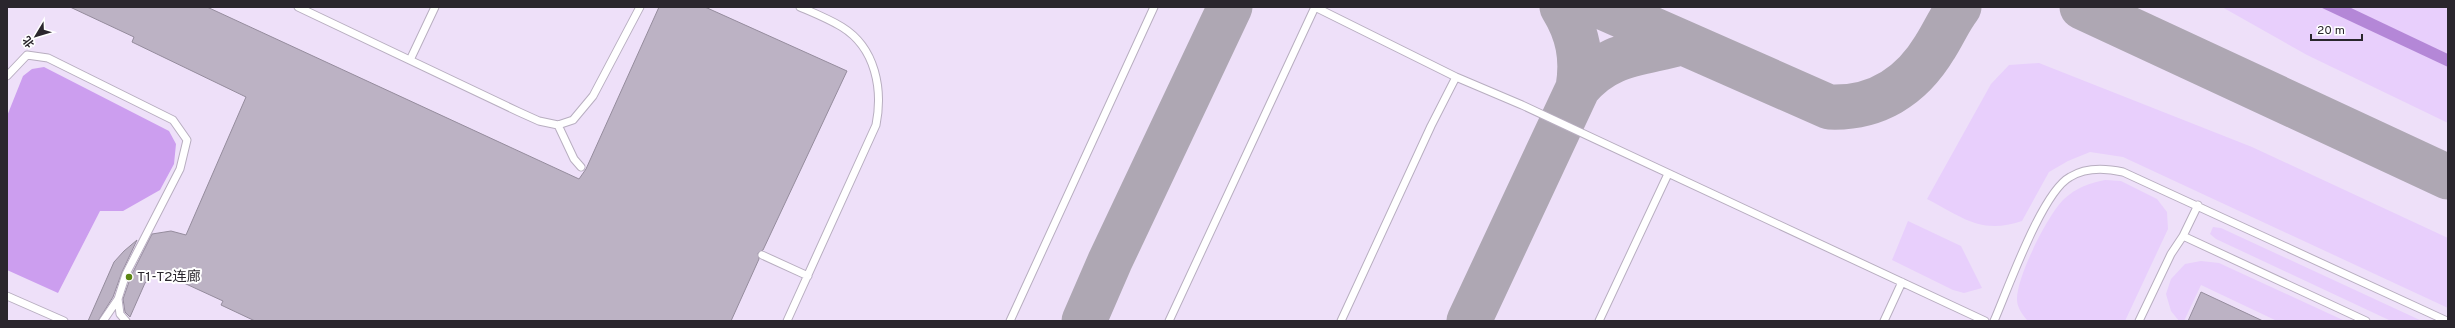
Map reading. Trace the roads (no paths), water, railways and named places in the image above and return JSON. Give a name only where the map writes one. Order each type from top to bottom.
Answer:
[{"type":"lane","points":[[298,7],[532,118],[558,125],[573,120],[593,96],[640,7]]},
{"type":"lane","points":[[410,60],[435,7]]},
{"type":"lane","points":[[787,321],[876,125],[880,106],[877,79],[872,62],[861,44],[843,27],[800,7]]},
{"type":"lane","points":[[1010,321],[1154,7]]},
{"type":"lane","points":[[1169,321],[1315,7],[1456,77],[1522,105],[1985,321]]},
{"type":"lane","points":[[7,76],[26,56],[48,58],[173,120],[187,140],[180,169],[126,274],[118,299],[103,321]]},
{"type":"lane","points":[[1341,321],[1430,126],[1456,77]]},
{"type":"lane","points":[[558,125],[574,159],[581,167]]},
{"type":"lane","points":[[1994,321],[2044,208],[2056,188],[2069,177],[2085,171],[2105,168],[2123,172],[2198,205],[2447,321]]},
{"type":"lane","points":[[1599,321],[1668,174]]},
{"type":"lane","points":[[2148,321],[2140,320],[2170,254],[2183,236],[2198,205]]},
{"type":"lane","points":[[2183,236],[2366,321]]},
{"type":"lane","points":[[762,255],[808,276]]},
{"type":"lane","points":[[1884,321],[1902,282]]},
{"type":"lane","points":[[7,296],[64,321]]},
{"type":"lane","points":[[118,299],[120,314],[126,321]]},
{"type":"place","name":"T1-T2连廊","points":[[129,277]]}]
